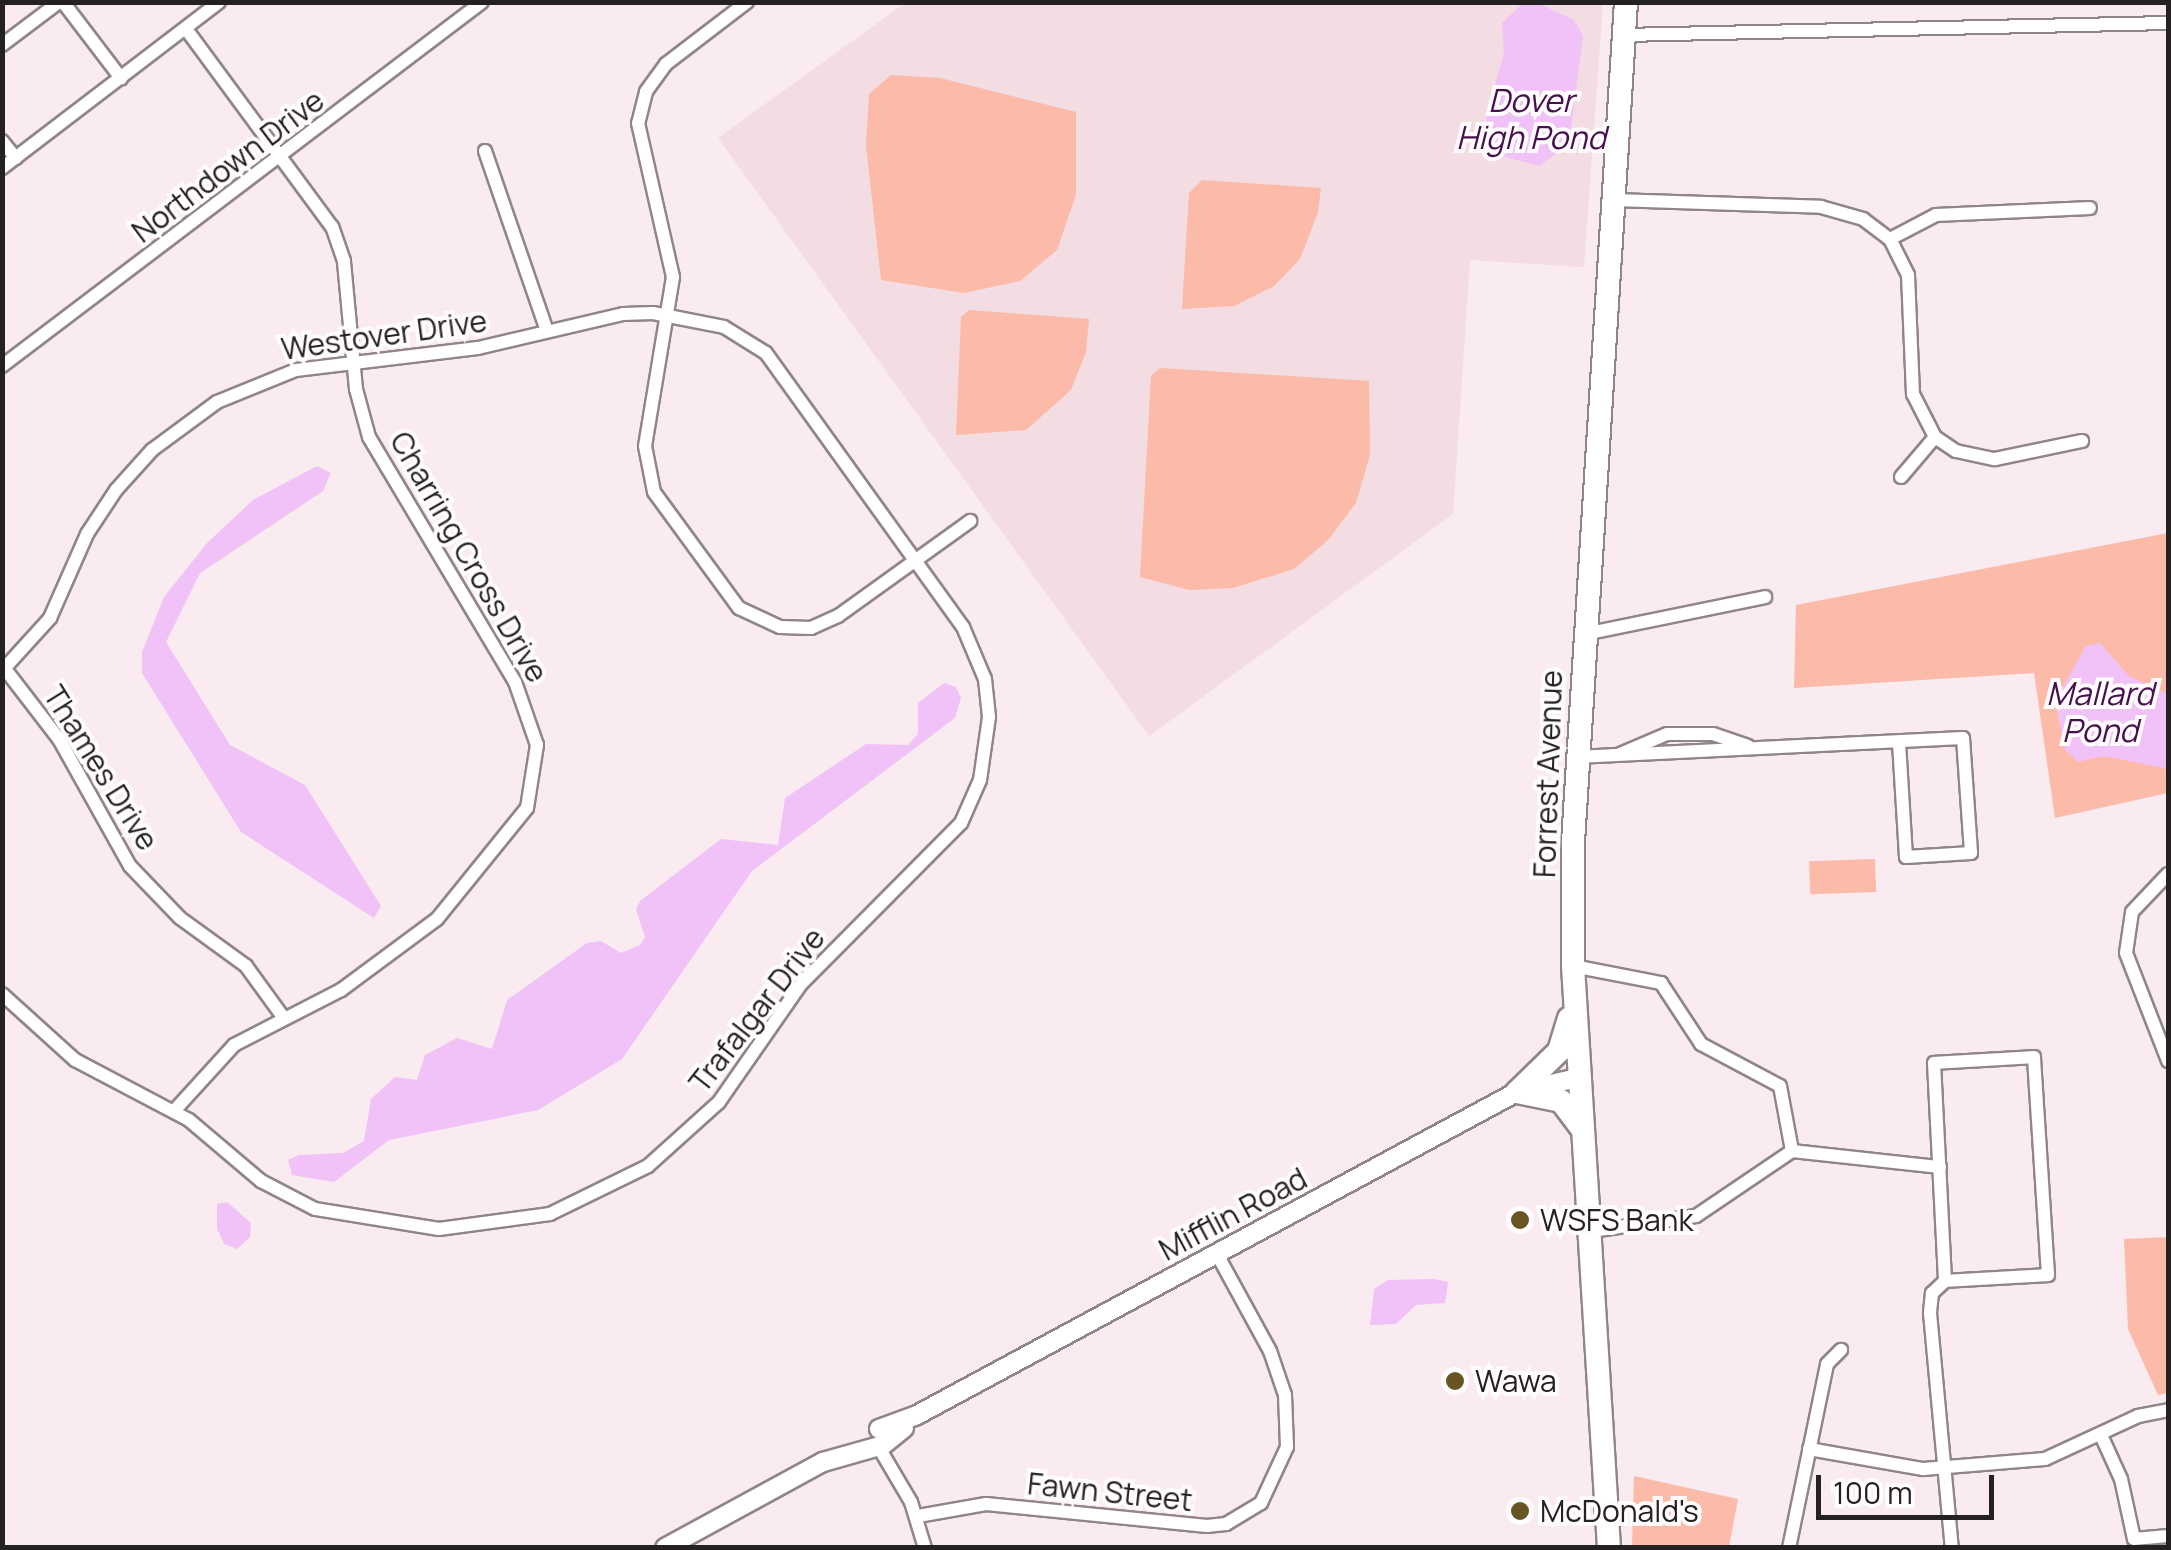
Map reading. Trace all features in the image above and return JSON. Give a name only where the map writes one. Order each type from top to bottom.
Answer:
[{"type":"highway","name":"Forrest Avenue","points":[[1608,1548],[1574,978],[1576,757],[1626,2]]},
{"type":"highway","points":[[1517,1092],[1559,1051],[1574,978]]},
{"type":"highway","points":[[1517,1092],[1561,1101],[1585,1137]]},
{"type":"main road","name":"Mifflin Road","points":[[665,1548],[853,1451],[880,1443],[917,1415],[1517,1092],[1581,1077]]},
{"type":"street","points":[[2,45],[61,2],[121,78]]},
{"type":"street","points":[[2,168],[220,2]]},
{"type":"street","name":"Northdown Drive","points":[[2,366],[482,2]]},
{"type":"street","points":[[747,2],[666,64],[641,109],[640,153],[671,261],[670,315],[646,435],[648,476],[661,505],[739,608],[764,624],[811,628],[970,522]]},
{"type":"street","points":[[1623,34],[2168,22]]},
{"type":"street","name":"Charring Cross Drive","points":[[174,1111],[214,1060],[283,1018],[368,974],[437,918],[517,826],[537,767],[525,700],[378,457],[362,416],[339,244],[282,157],[186,29]]},
{"type":"street","points":[[2,141],[16,158]]},
{"type":"street","points":[[486,151],[547,332]]},
{"type":"street","points":[[1614,200],[1834,209],[1890,240],[1912,288],[1913,394],[1935,437],[1956,451],[1995,458],[2082,441]]},
{"type":"street","points":[[1890,240],[1936,215],[2090,208]]},
{"type":"street","name":"Westover Drive","points":[[4,670],[50,618],[99,513],[152,450],[243,388],[296,370],[478,348],[623,314],[670,315]]},
{"type":"street","name":"Trafalgar Drive","points":[[2,994],[75,1060],[174,1111],[261,1182],[295,1201],[339,1216],[413,1228],[496,1226],[550,1214],[659,1158],[720,1102],[801,984],[938,852],[972,800],[988,736],[985,680],[968,636],[766,354],[739,333],[670,315]]},
{"type":"street","points":[[1900,477],[1935,437]]},
{"type":"street","points":[[1584,634],[1765,597]]},
{"type":"street","name":"Thames Drive","points":[[4,670],[59,739],[130,866],[180,918],[246,966],[283,1018]]},
{"type":"street","points":[[1576,757],[1964,738],[1971,853],[1906,857],[1899,744]]},
{"type":"street","points":[[2168,874],[2132,912],[2126,953],[2168,1061]]},
{"type":"street","points":[[1574,978],[1661,983],[1701,1044],[1780,1086],[1792,1151]]},
{"type":"street","points":[[1945,1280],[1934,1063],[2034,1056],[2048,1274],[1945,1280],[1932,1294],[1930,1313],[1952,1548]]},
{"type":"street","points":[[1591,1231],[1696,1216],[1792,1151],[1940,1167]]},
{"type":"street","name":"Fawn Street","points":[[918,1516],[986,1504],[1207,1526],[1226,1524],[1261,1503],[1287,1447],[1285,1396],[1270,1352],[1217,1254]]},
{"type":"street","points":[[1789,1548],[1827,1364],[1841,1350]]},
{"type":"street","points":[[1810,1449],[1880,1464],[1944,1468],[2045,1458],[2168,1410]]},
{"type":"street","points":[[2102,1435],[2120,1478],[2134,1539],[2168,1536]]},
{"type":"street","points":[[880,1443],[918,1516],[924,1548]]},
{"type":"shaded area","points":[[905,3],[1603,3],[1584,267],[1470,260],[1453,514],[1149,736],[718,138]]},
{"type":"shaded area","points":[[891,75],[940,78],[1076,112],[1076,195],[1057,250],[1020,281],[964,293],[881,280],[866,145],[869,94]]},
{"type":"shaded area","points":[[1202,180],[1321,188],[1318,212],[1300,259],[1274,286],[1234,306],[1182,309],[1189,193]]},
{"type":"shaded area","points":[[969,310],[1089,319],[1086,352],[1071,390],[1026,430],[956,435],[961,317]]},
{"type":"shaded area","points":[[1160,368],[1369,381],[1370,455],[1356,503],[1328,540],[1294,569],[1233,588],[1189,590],[1140,577],[1151,376]]},
{"type":"shaded area","points":[[2168,533],[2168,793],[2055,818],[2034,673],[1794,688],[1796,605]]},
{"type":"shaded area","points":[[1875,859],[1876,892],[1810,894],[1809,861]]},
{"type":"shaded area","points":[[2168,1237],[2168,1393],[2158,1395],[2128,1329],[2124,1239]]},
{"type":"shaded area","points":[[1634,1476],[1738,1499],[1729,1547],[1632,1547]]},
{"type":"water","name":"Dover High Pond","points":[[1522,4],[1542,5],[1574,20],[1583,36],[1569,144],[1539,166],[1502,156],[1488,136],[1486,117],[1504,53],[1502,23]]},
{"type":"water","points":[[317,466],[331,473],[323,491],[200,573],[166,642],[230,745],[305,785],[381,906],[374,918],[241,832],[142,673],[142,652],[164,597],[207,543],[253,500]]},
{"type":"water","name":"Mallard Pond","points":[[2100,643],[2129,676],[2168,694],[2168,769],[2104,756],[2078,762],[2065,750],[2055,700],[2086,646]]},
{"type":"water","points":[[944,683],[956,687],[961,698],[955,718],[752,871],[622,1059],[538,1110],[389,1140],[334,1182],[292,1175],[288,1160],[299,1155],[343,1153],[364,1141],[371,1099],[395,1077],[417,1080],[425,1055],[457,1038],[492,1049],[507,1000],[587,943],[601,941],[621,953],[640,945],[645,937],[636,909],[640,901],[721,839],[778,845],[785,798],[866,744],[908,745],[918,734],[918,703]]},
{"type":"water","points":[[227,1202],[251,1223],[250,1237],[237,1249],[224,1244],[217,1228],[217,1204]]},
{"type":"water","points":[[1388,1280],[1448,1282],[1445,1303],[1416,1305],[1396,1324],[1370,1325],[1374,1289]]},
{"type":"place","name":"WSFS Bank","points":[[1520,1220]]},
{"type":"place","name":"Wawa","points":[[1455,1381]]},
{"type":"place","name":"McDonald's","points":[[1520,1511]]}]
